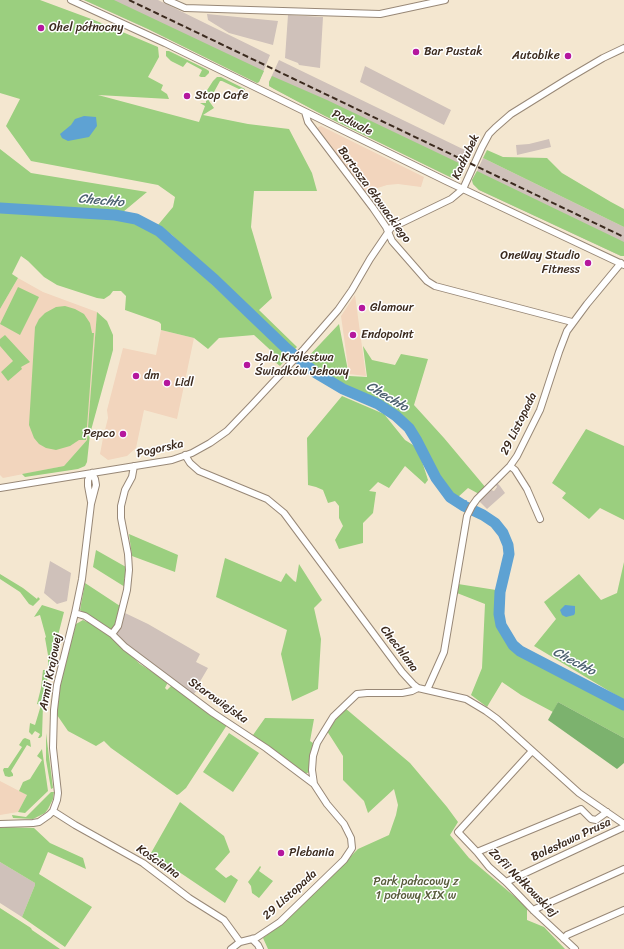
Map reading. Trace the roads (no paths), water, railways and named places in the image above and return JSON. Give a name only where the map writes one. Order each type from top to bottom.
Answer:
[{"type":"street","name":"Podwale","points":[[71,0],[165,43],[463,189],[622,264]]},
{"type":"street","points":[[167,0],[186,8],[380,14],[445,0]]},
{"type":"street","name":"Kadłubek","points":[[304,349],[344,302],[388,231],[397,224],[451,199],[463,189],[482,147],[489,134],[495,128],[511,114],[569,78],[603,58],[624,48]]},
{"type":"street","name":"Bartosza Głowackiego","points":[[305,112],[308,122],[373,208],[388,231],[392,241],[427,281],[435,286],[572,322]]},
{"type":"street","name":"29 Listopada","points":[[427,690],[444,652],[467,516],[478,498],[510,466],[526,439],[540,410],[559,352],[572,322],[622,264]]},
{"type":"street","name":"Pogorska","points":[[0,488],[172,460],[185,455],[210,443],[227,431],[304,349]]},
{"type":"street","name":"Chechlana","points":[[185,455],[190,463],[199,471],[267,499],[284,513],[407,679],[418,688],[466,699],[477,705],[497,719],[579,793],[624,824]]},
{"type":"street","points":[[112,634],[118,626],[127,590],[129,570],[121,518],[121,506],[125,490],[132,477],[134,466]]},
{"type":"street","points":[[510,466],[515,470],[527,489],[540,519]]},
{"type":"street","name":"Armii Krajowej","points":[[53,811],[58,793],[53,748],[55,698],[75,613],[85,559],[92,504],[88,480],[92,473]]},
{"type":"street","name":"Starowiejska","points":[[75,613],[85,616],[112,634],[125,648],[213,713],[229,722],[266,748],[314,784]]},
{"type":"street","name":"29 Listopada","points":[[240,942],[256,938],[280,922],[344,860],[352,848],[351,838],[344,824],[327,804],[314,784],[312,770],[313,756],[317,743],[333,717],[357,694],[402,693],[418,688]]},
{"type":"street","name":"Zofii Nałkowskiej","points":[[532,751],[458,832],[489,867],[575,949]]},
{"type":"street","points":[[477,852],[581,809],[591,819],[596,820],[607,812]]},
{"type":"street","points":[[0,824],[33,823],[45,819],[53,811]]},
{"type":"street","name":"Kościelna","points":[[53,811],[75,825],[144,863],[189,898],[224,920],[240,942]]},
{"type":"street","name":"Bolesława Prusa","points":[[506,882],[624,827]]},
{"type":"street","points":[[533,910],[624,869]]},
{"type":"street","points":[[564,939],[567,935],[624,910]]},
{"type":"street","points":[[252,939],[260,949]]},
{"type":"street","points":[[231,949],[240,942]]},
{"type":"water","points":[[84,116],[96,117],[97,126],[89,137],[68,141],[62,138],[60,134],[71,125],[75,119]]},
{"type":"water","points":[[565,605],[575,606],[574,615],[566,617],[562,615],[560,610]]},
{"type":"waterway","name":"Chechło","points":[[0,208],[115,215],[136,219],[159,231],[215,280],[287,349],[316,373],[343,389],[378,404],[396,416],[409,428],[436,478],[450,497],[495,523],[503,533],[508,545],[509,554],[500,592],[499,614],[501,625],[513,645],[520,651],[624,705]]},
{"type":"waterway","name":"Chechło","points":[[461,505],[466,501]]},
{"type":"railway","points":[[129,0],[624,237]]},
{"type":"place","name":"Ohel północny","points":[[41,28]]},
{"type":"place","name":"Bar Pustak","points":[[416,52]]},
{"type":"place","name":"Autobike","points":[[568,56]]},
{"type":"place","name":"Stop Cafe","points":[[187,96]]},
{"type":"place","name":"OneWay Studio Fitness","points":[[588,263]]},
{"type":"place","name":"Glamour","points":[[362,308]]},
{"type":"place","name":"Endopoint","points":[[353,335]]},
{"type":"place","name":"Sala Królestwa Świadków Jehowy","points":[[247,365]]},
{"type":"place","name":"dm","points":[[136,376]]},
{"type":"place","name":"Lidl","points":[[167,383]]},
{"type":"place","name":"Pepco","points":[[123,434]]},
{"type":"place","name":"Plebania","points":[[281,853]]},
{"type":"park label","name":"Park pałacowy z 1 połowy XIX w","points":[[416,889]]}]
